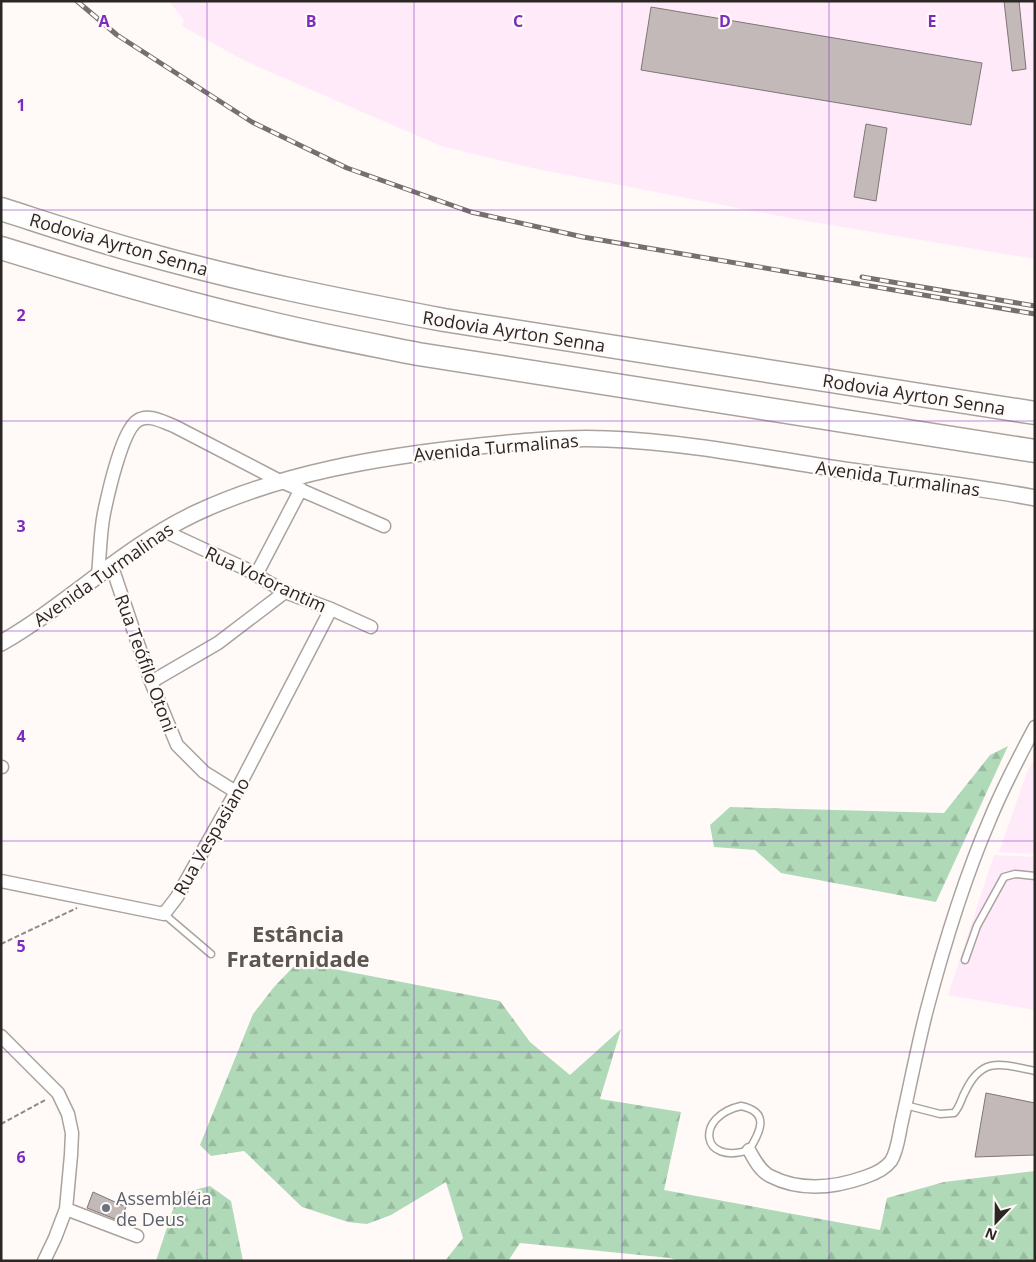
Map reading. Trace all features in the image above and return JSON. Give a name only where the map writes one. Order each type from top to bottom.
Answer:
[{"type":"highway","name":"Rodovia Ayrton Senna","points":[[1,209],[143,253],[354,304],[444,320],[1035,413]]},
{"type":"highway","name":"Rodovia Ayrton Senna","points":[[1,248],[146,292],[256,320],[362,343],[438,357],[1035,451]]},
{"type":"street","points":[[98,575],[104,514],[120,452],[130,428],[137,420],[145,418],[174,426],[280,480],[384,526]]},
{"type":"street","name":"Avenida Turmalinas","points":[[1,643],[30,625],[111,564],[162,530],[219,503],[280,480],[416,453],[503,443],[566,439],[608,439],[666,443],[1035,498]]},
{"type":"street","points":[[256,575],[301,490]]},
{"type":"street","name":"Rua Votorantim","points":[[162,530],[256,575],[285,592],[331,609],[370,627]]},
{"type":"street","name":"Rua Teófilo Otoni","points":[[111,564],[151,682],[177,745],[204,772],[236,792]]},
{"type":"street","points":[[151,682],[218,643],[285,592]]},
{"type":"street","name":"Rua Vespasiano","points":[[1,880],[164,914],[177,897],[236,792],[331,609]]},
{"type":"street","points":[[749,1150],[762,1170],[769,1176],[817,1188],[834,1187],[870,1175],[883,1168],[890,1161],[896,1144],[936,978],[977,852],[1002,794],[1035,727]]},
{"type":"street","points":[[1,1036],[58,1093],[68,1114],[72,1133],[66,1209],[44,1261]]},
{"type":"street","points":[[66,1209],[137,1236]]},
{"type":"lane","points":[[965,960],[977,926],[1004,877],[1015,874],[1035,876]]},
{"type":"lane","points":[[164,914],[211,954]]},
{"type":"lane","points":[[905,1105],[940,1114],[954,1113],[958,1109],[976,1073],[984,1067],[992,1065],[1035,1071]]},
{"type":"lane","points":[[741,1106],[755,1111],[760,1117],[758,1133],[749,1150],[728,1154],[719,1152],[713,1147],[709,1134],[711,1125],[729,1108],[741,1106]]},
{"type":"path","points":[[1,944],[94,900]]},
{"type":"path","points":[[1,1124],[58,1093]]},
{"type":"shaded area","points":[[169,1],[1035,1],[1035,259],[795,219],[532,168],[441,146],[245,61],[182,26],[184,20]]},
{"type":"shaded area","points":[[1035,758],[1035,854],[999,852],[1027,772]]},
{"type":"shaded area","points":[[994,855],[1035,857],[1035,1010],[948,995]]},
{"type":"green space","points":[[1008,746],[936,902],[781,873],[755,850],[714,847],[710,825],[730,807],[944,813],[990,755]]},
{"type":"green space","points":[[298,962],[500,1001],[530,1042],[570,1075],[621,1029],[600,1099],[681,1112],[664,1190],[880,1230],[887,1198],[944,1182],[1035,1171],[1035,1261],[680,1261],[670,1258],[520,1243],[508,1261],[445,1261],[463,1238],[446,1182],[391,1215],[367,1224],[348,1222],[302,1207],[244,1151],[211,1156],[200,1145],[253,1014],[274,987]]},
{"type":"green space","points":[[210,1186],[231,1201],[243,1261],[156,1261],[178,1194]]},
{"type":"building","points":[[1004,1],[1019,1],[1026,69],[1012,71]]},
{"type":"building","points":[[651,7],[982,63],[971,125],[641,70]]},
{"type":"building","points":[[866,124],[887,128],[876,201],[854,197]]},
{"type":"building","points":[[986,1093],[1035,1103],[1035,1155],[975,1157]]},
{"type":"building","name":"Assembléia de Deus","points":[[93,1192],[126,1207],[120,1221],[87,1208]]},
{"type":"railway","points":[[77,1],[117,35],[252,122],[347,168],[471,212],[583,237],[1035,314]]},
{"type":"railway","points":[[862,277],[1035,306]]},
{"type":"place","name":"Assembléia de Deus","points":[[106,1208]]},
{"type":"district","name":"Estância Fraternidade","points":[[298,946]]}]
